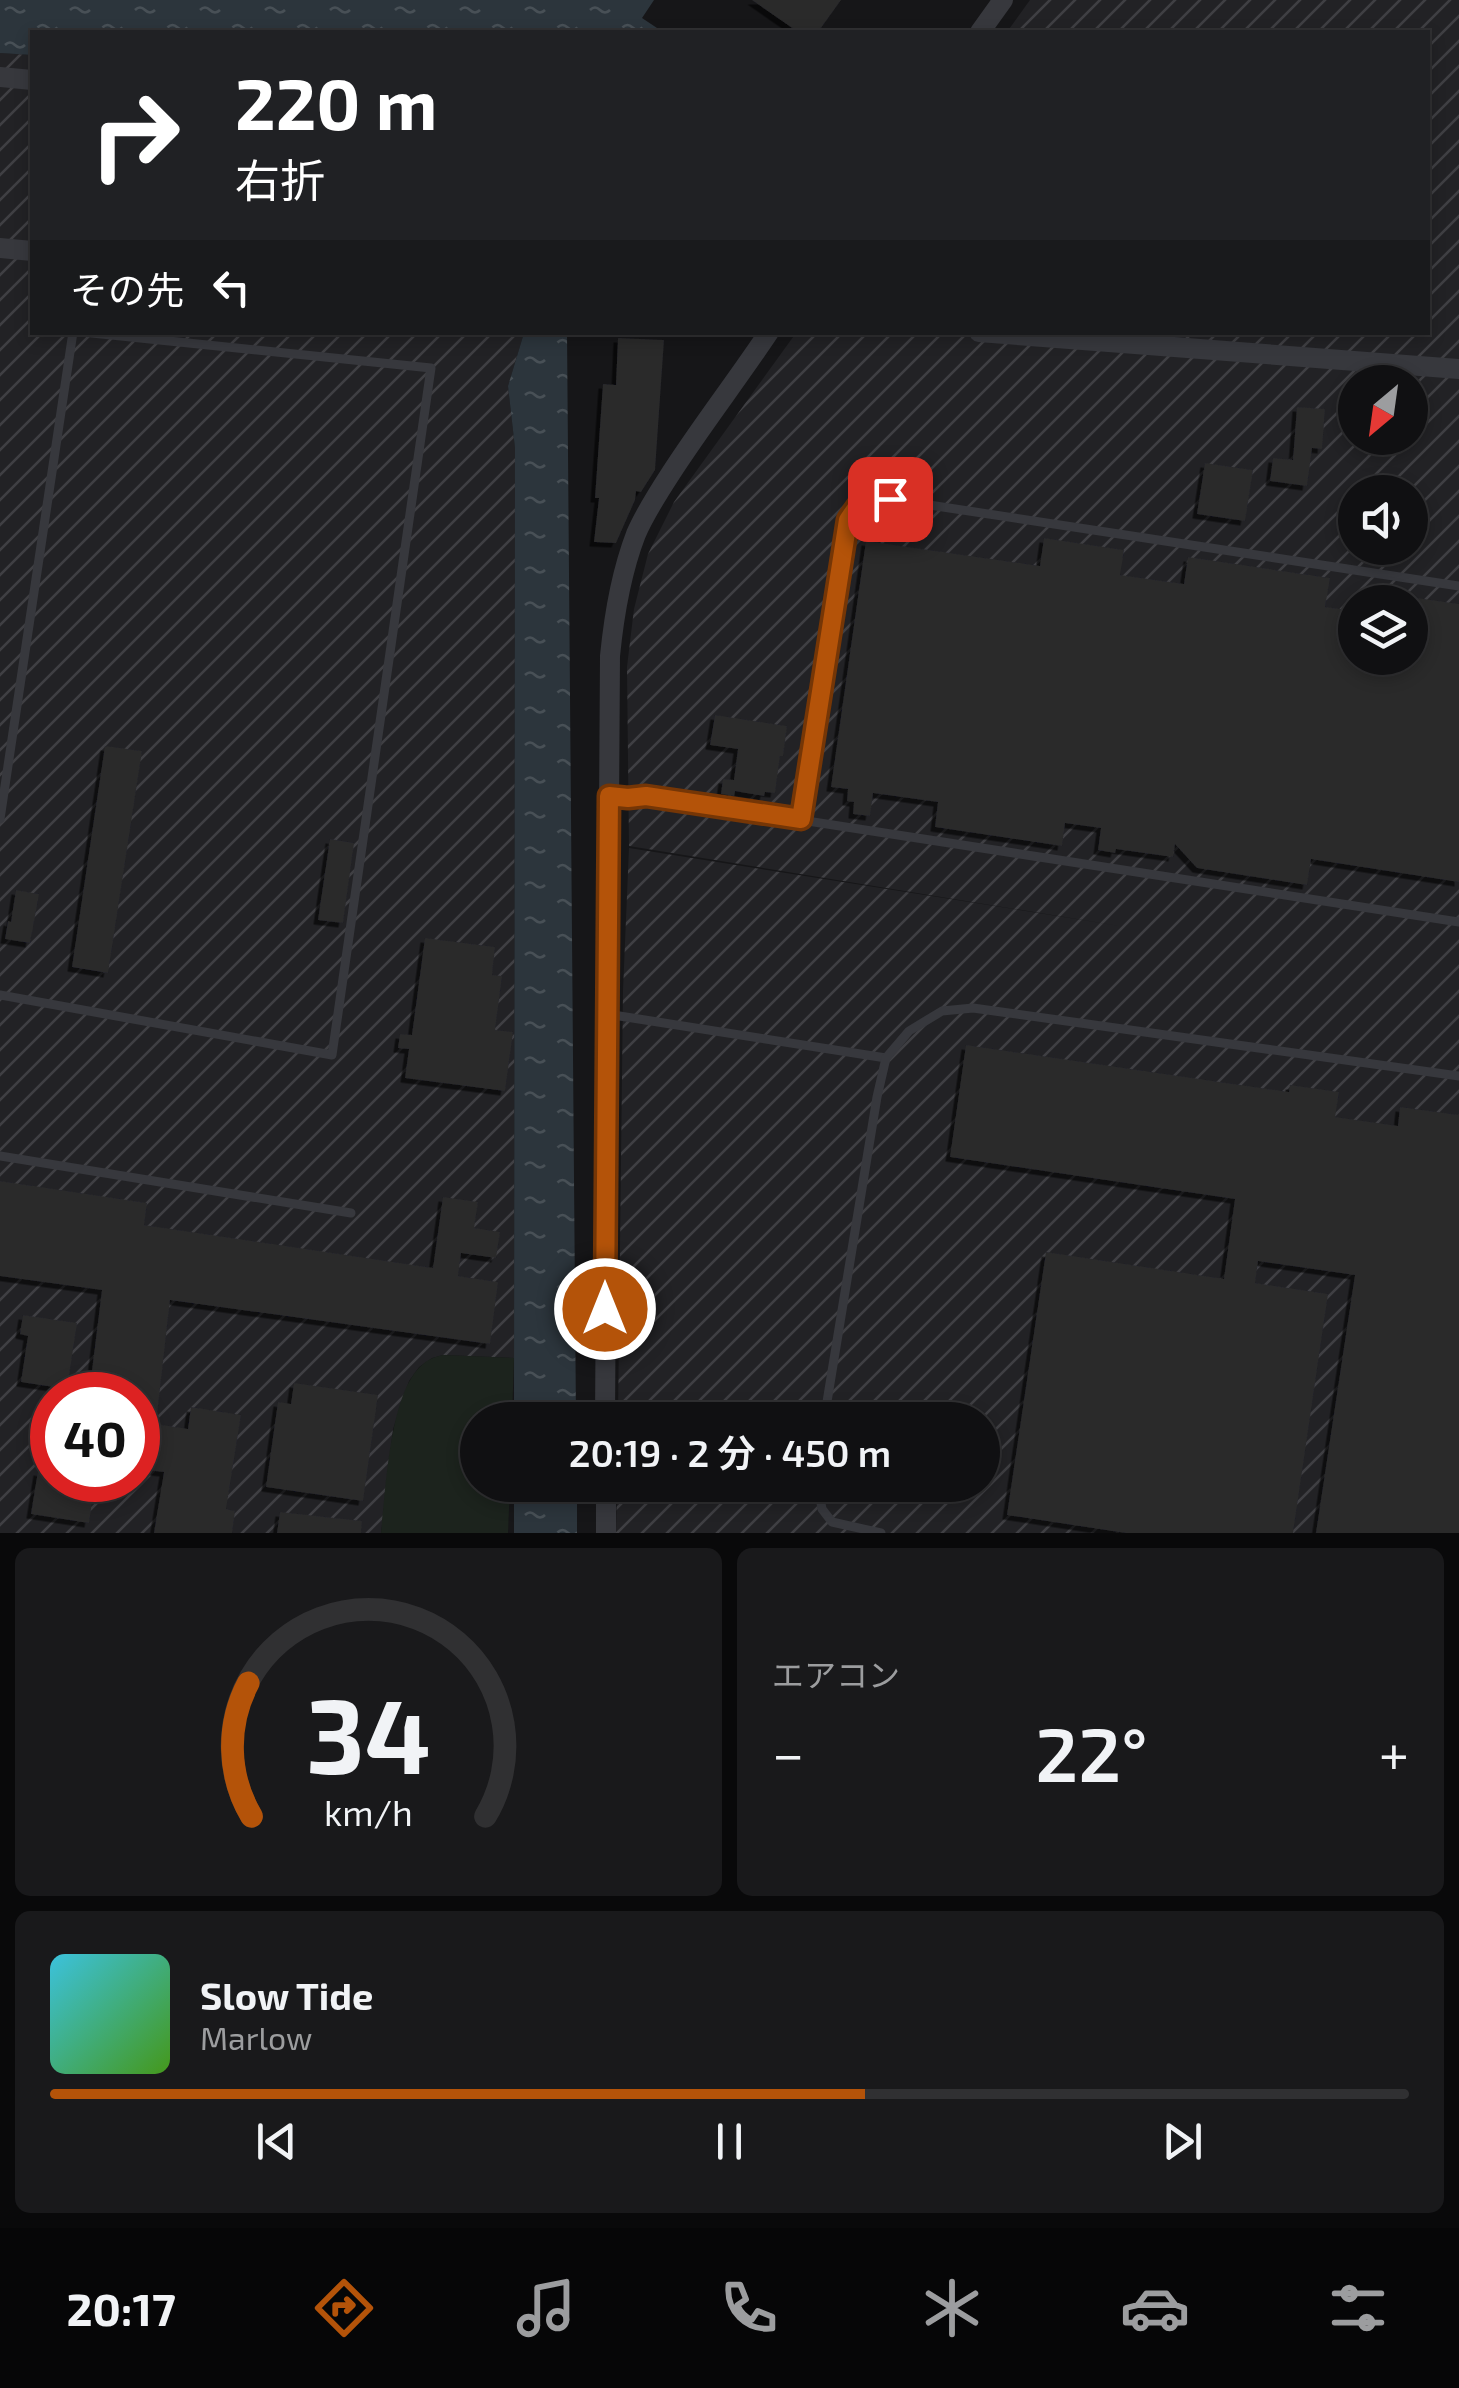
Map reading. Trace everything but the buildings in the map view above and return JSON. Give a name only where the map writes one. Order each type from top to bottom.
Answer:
[{"type":"street","points":[[981,30],[1003,0]]},
{"type":"street","points":[[0,77],[30,80]]},
{"type":"street","points":[[0,248],[30,250]]},
{"type":"street","points":[[605,1402],[610,656],[614,616],[637,533],[654,498],[768,335]]},
{"type":"street","points":[[1018,335],[1459,369]]},
{"type":"street","points":[[606,1502],[606,1533]]},
{"type":"lane","points":[[0,819],[73,335]]},
{"type":"lane","points":[[0,995],[332,1056],[431,368],[111,335]]},
{"type":"lane","points":[[801,819],[848,520],[859,504],[890,499],[1459,586]]},
{"type":"lane","points":[[609,796],[646,796],[1459,922]]},
{"type":"lane","points":[[827,1402],[876,1097],[886,1058],[909,1032],[942,1011],[973,1008],[1459,1076]]},
{"type":"lane","points":[[606,1014],[886,1058]]},
{"type":"lane","points":[[0,1156],[351,1213]]},
{"type":"lane","points":[[821,1502],[832,1522],[881,1533]]},
{"type":"shaded area","points":[[1030,0],[1459,0],[1459,1533],[616,1533],[617,1502],[1000,1502],[1000,1402],[618,1402],[623,991],[629,848],[1126,927],[629,846],[627,667],[634,609],[648,554],[674,502],[795,335],[1430,335],[1430,30],[1008,30]]},
{"type":"shaded area","points":[[0,53],[30,55],[30,335],[523,335],[508,386],[515,448],[514,1358],[432,1358],[409,1381],[393,1429],[381,1533],[0,1533]]},
{"type":"shaded area","points":[[443,1355],[514,1358],[513,1402],[460,1402],[460,1502],[509,1502],[508,1533],[381,1533],[391,1444],[402,1397],[411,1379],[429,1360]]},
{"type":"water","points":[[0,0],[654,0],[642,18],[660,30],[30,30],[30,55],[0,53]]},
{"type":"water","points":[[523,335],[567,335],[576,1402],[514,1402],[515,448],[508,386]]},
{"type":"water","points":[[514,1502],[577,1502],[577,1533],[514,1533]]},
{"type":"route","points":[[605,1309],[609,796],[646,796],[801,819],[848,520],[859,504],[890,499]]}]
